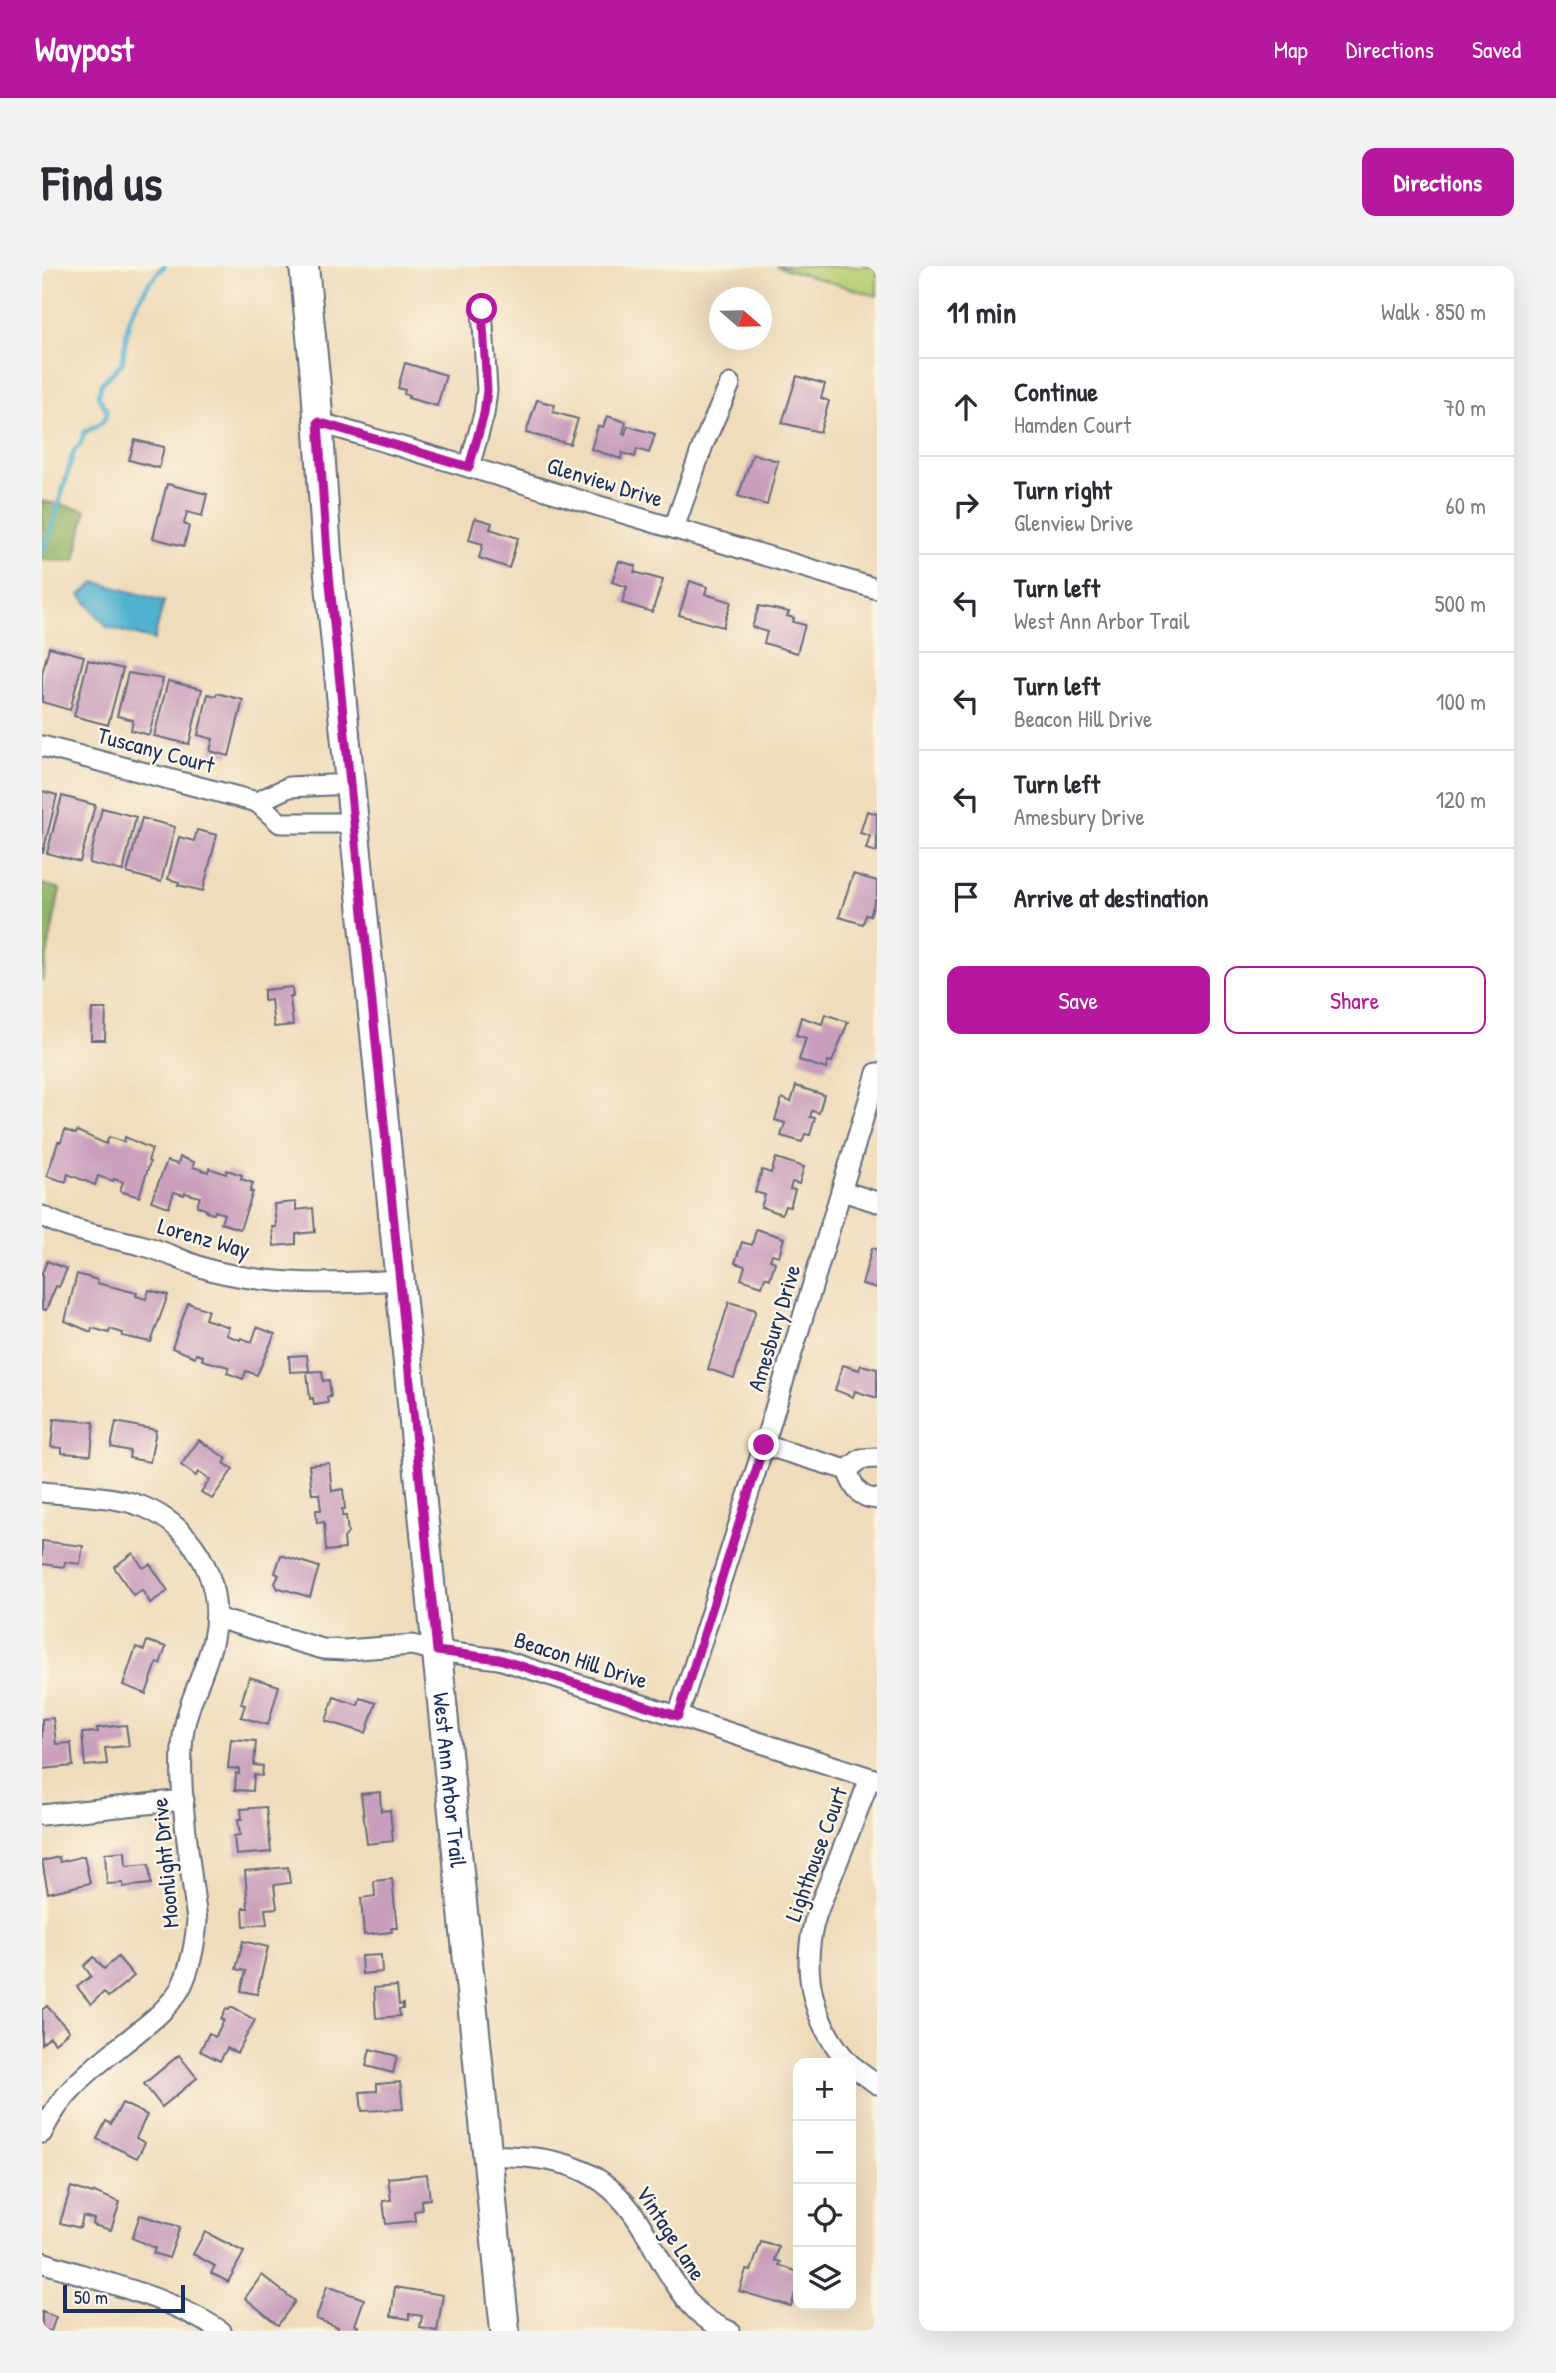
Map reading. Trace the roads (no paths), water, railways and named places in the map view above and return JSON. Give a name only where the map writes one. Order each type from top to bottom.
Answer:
[{"type":"street","name":"West Ann Arbor Trail","points":[[304,266],[327,554],[505,2331]]},
{"type":"street","points":[[469,467],[484,414],[487,390],[482,309]]},
{"type":"street","points":[[674,528],[703,445],[730,384]]},
{"type":"street","name":"Glenview Drive","points":[[318,422],[877,589]]},
{"type":"street","name":"Tuscany Court","points":[[42,746],[257,802],[279,823],[354,823]]},
{"type":"street","points":[[257,802],[289,787],[350,784]]},
{"type":"street","name":"Amesbury Drive","points":[[678,1716],[877,1073]]},
{"type":"street","points":[[842,1191],[877,1202]]},
{"type":"street","name":"Lorenz Way","points":[[42,1216],[67,1229],[144,1246],[228,1274],[312,1284],[400,1280]]},
{"type":"street","points":[[764,1445],[846,1470]]},
{"type":"street","points":[[846,1470],[861,1459],[877,1458]]},
{"type":"street","points":[[846,1470],[853,1488],[867,1499],[877,1499]]},
{"type":"street","points":[[42,1492],[132,1503],[167,1519],[188,1538],[207,1568],[215,1596],[216,1618]]},
{"type":"street","name":"Beacon Hill Drive","points":[[216,1618],[323,1649],[345,1650],[412,1644],[437,1651],[499,1659],[874,1779]]},
{"type":"street","name":"Moonlight Drive","points":[[42,2133],[57,2104],[71,2089],[164,2010],[179,1989],[189,1968],[197,1921],[181,1761],[188,1712],[212,1644],[216,1618]]},
{"type":"street","name":"Lighthouse Court","points":[[845,2058],[827,2036],[817,2013],[808,1962],[810,1940],[818,1908],[874,1779]]},
{"type":"street","points":[[42,1815],[184,1800]]},
{"type":"street","name":"Lighthouse Court","points":[[856,2068],[877,2084]]},
{"type":"street","name":"Vintage Lane","points":[[488,2155],[549,2159],[599,2178],[618,2195],[633,2214],[693,2309],[718,2327],[729,2331]]},
{"type":"street","points":[[42,2262],[173,2305],[199,2316],[221,2331]]},
{"type":"water","points":[[96,582],[164,601],[154,640],[107,627],[80,595]]},
{"type":"waterway","points":[[42,552],[74,451],[80,445],[84,433],[102,422],[106,416],[107,410],[98,396],[102,383],[122,363],[129,319],[149,283],[164,266]]}]
